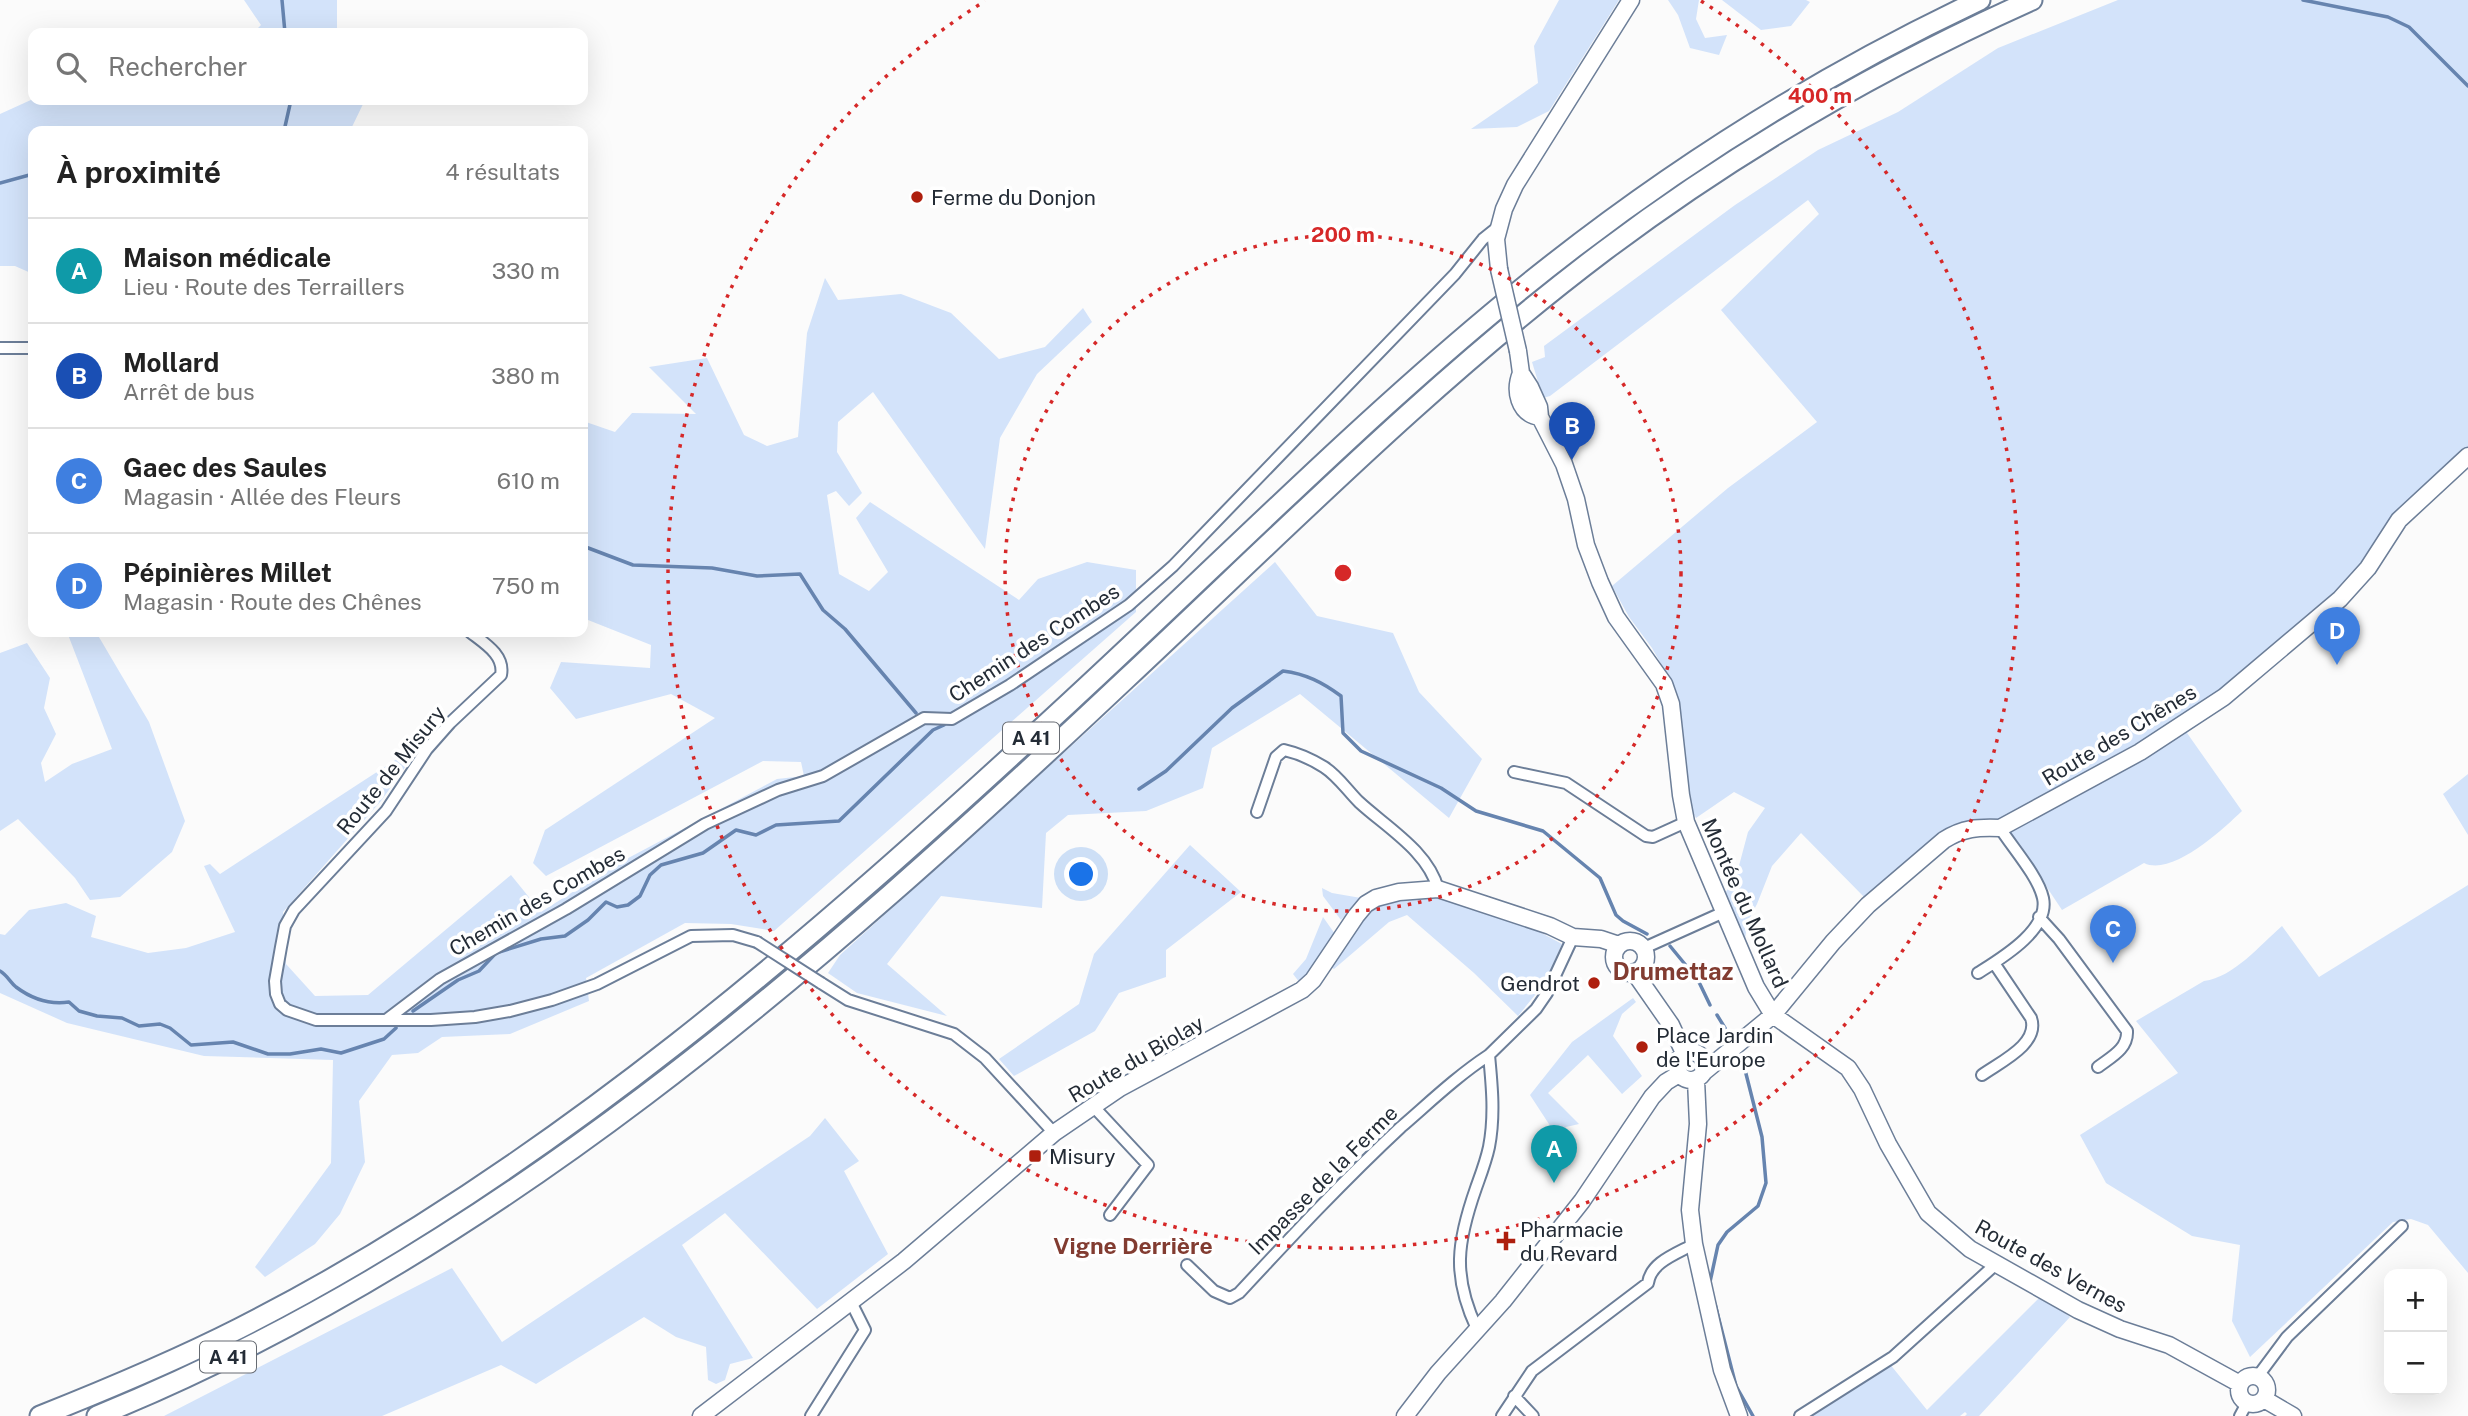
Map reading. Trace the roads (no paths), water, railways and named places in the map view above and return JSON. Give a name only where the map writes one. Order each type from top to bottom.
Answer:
[{"type":"highway","name":"A 41","points":[[40,1416],[186,1354],[314,1288],[449,1206],[576,1119],[717,1012],[886,869],[1074,698],[1397,395],[1550,266],[1645,195],[1737,133],[1824,80],[1980,0]]},
{"type":"highway","name":"A 41","points":[[97,1416],[211,1365],[355,1289],[484,1209],[618,1114],[765,1000],[896,889],[1109,695],[1360,457],[1557,288],[1654,215],[1791,125],[1920,53],[2032,0]]},
{"type":"street","name":"Montée du Mollard","points":[[1631,0],[1510,195],[1496,239],[1499,269],[1518,351],[1521,373],[1516,384],[1518,396],[1526,411],[1532,416],[1540,417],[1564,464],[1576,499],[1586,545],[1616,617],[1664,684],[1671,704],[1686,822],[1756,987],[1773,1016]]},
{"type":"street","name":"Chemin des Combes","points":[[386,1020],[440,979],[566,909],[705,824],[778,790],[823,776],[924,718],[953,719],[1010,685],[1129,605],[1172,566],[1455,274],[1483,239],[1500,225]]},
{"type":"street","points":[[0,348],[28,348]]},
{"type":"street","name":"Route des Chênes","points":[[1405,1416],[1423,1391],[1516,1286],[1583,1201],[1652,1097],[1689,1068],[1728,1051],[1773,1016],[1833,942],[1868,905],[1955,832],[1976,827],[2000,828],[2140,751],[2224,697],[2340,599],[2368,568],[2399,520],[2468,456]]},
{"type":"street","name":"Route de Misury","points":[[476,637],[499,657],[503,666],[501,675],[450,723],[427,749],[386,811],[294,910],[285,926],[275,981],[276,994],[287,1010],[316,1020],[431,1020],[475,1017],[552,1000],[597,984],[691,936],[733,935],[757,942],[848,1000],[954,1034],[985,1058],[1054,1133]]},
{"type":"street","points":[[1257,812],[1276,757],[1284,750],[1292,752],[1337,777],[1358,801],[1407,841],[1436,879],[1438,889]]},
{"type":"street","points":[[1514,772],[1566,783],[1646,836],[1653,837],[1686,822]]},
{"type":"street","points":[[1978,973],[2022,942],[2039,918],[2043,904],[2039,887],[2000,828]]},
{"type":"street","name":"Route du Biolay","points":[[701,1416],[904,1261],[1054,1133],[1120,1088],[1302,990],[1314,980],[1356,916],[1371,901],[1399,891],[1438,889],[1617,949]]},
{"type":"street","points":[[1644,948],[1724,912]]},
{"type":"street","points":[[2039,918],[2067,949],[2127,1031],[2127,1040],[2123,1047],[2098,1066]]},
{"type":"street","points":[[1477,1329],[1462,1292],[1459,1259],[1467,1218],[1489,1148],[1493,1110],[1489,1055],[1536,1009],[1580,938]]},
{"type":"street","points":[[1632,941],[1644,948],[1646,961],[1637,970],[1623,971],[1619,968],[1615,958],[1617,949],[1632,941]]},
{"type":"street","points":[[1982,1074],[2026,1043],[2032,1035],[2033,1026],[2031,1018],[1994,963]]},
{"type":"street","points":[[1637,970],[1671,1025],[1689,1068],[1698,1099],[1690,1210],[1694,1244],[1722,1370],[1739,1416]]},
{"type":"street","name":"Route des Vernes","points":[[1773,1016],[1848,1068],[1862,1089],[1888,1144],[1928,1213],[1970,1249],[2065,1301],[2141,1331],[2241,1384]]},
{"type":"street","name":"Impasse de la Ferme","points":[[1186,1265],[1214,1291],[1230,1298],[1239,1293],[1377,1149],[1450,1083],[1489,1055]]},
{"type":"street","points":[[1093,1106],[1148,1165],[1110,1215]]},
{"type":"street","points":[[2258,1376],[2287,1337],[2402,1226]]},
{"type":"street","points":[[1502,1416],[1532,1371],[1648,1283],[1649,1273],[1656,1265],[1694,1244]]},
{"type":"street","points":[[1800,1416],[1893,1357],[1996,1265]]},
{"type":"street","points":[[811,1416],[865,1330],[852,1302]]},
{"type":"street","points":[[2250,1406],[2267,1386],[2258,1376],[2250,1376],[2241,1384],[2239,1393],[2250,1406],[2293,1416]]},
{"type":"street","points":[[1514,1396],[1533,1416]]},
{"type":"waterway","points":[[282,0],[285,28]]},
{"type":"waterway","points":[[2303,0],[2388,17],[2409,27],[2468,86]]},
{"type":"waterway","points":[[285,126],[290,105]]},
{"type":"waterway","points":[[0,183],[28,175]]},
{"type":"waterway","points":[[588,548],[633,565],[712,568],[757,576],[800,574],[823,610],[845,629],[916,713]]},
{"type":"waterway","points":[[1139,789],[1166,771],[1232,708],[1283,671],[1299,674],[1341,696],[1343,733],[1361,751],[1441,788],[1476,811],[1543,831],[1600,878],[1616,915],[1647,934]]},
{"type":"waterway","points":[[413,1011],[458,980],[479,971],[496,953],[541,939],[565,936],[588,920],[606,902],[617,907],[628,905],[640,896],[650,875],[661,865],[703,853],[736,830],[756,835],[776,825],[839,821],[933,730],[944,725]]},
{"type":"waterway","points":[[1670,946],[1698,980],[1710,1005]]},
{"type":"waterway","points":[[0,971],[16,987],[35,998],[55,1003],[69,1002],[79,1011],[122,1018],[139,1026],[160,1024],[170,1028],[191,1045],[233,1042],[268,1054],[321,1049],[341,1053],[384,1039],[396,1028]]},
{"type":"waterway","points":[[1717,1015],[1725,1028]]},
{"type":"waterway","points":[[1710,1282],[1718,1245],[1727,1232],[1758,1206],[1766,1183],[1762,1137],[1742,1058]]},
{"type":"waterway","points":[[1715,1304],[1736,1386],[1753,1416]]},
{"type":"place","name":"Ferme du Donjon","points":[[917,197]]},
{"type":"place","name":"Mollard","points":[[1572,460]]},
{"type":"place","name":"Pépinières Millet","points":[[2337,665]]},
{"type":"place","name":"Gaec des Saules","points":[[2113,963]]},
{"type":"place","name":"Gendrot","points":[[1594,983]]},
{"type":"place","name":"Place Jardin de l'Europe","points":[[1642,1047]]},
{"type":"place","name":"Misury","points":[[1035,1156]]},
{"type":"place","name":"Maison médicale","points":[[1554,1183]]},
{"type":"place","name":"Pharmacie du Revard","points":[[1506,1241]]},
{"type":"district","name":"Drumettaz","points":[[1673,971]]},
{"type":"district","name":"Vigne Derrière","points":[[1133,1245]]}]
